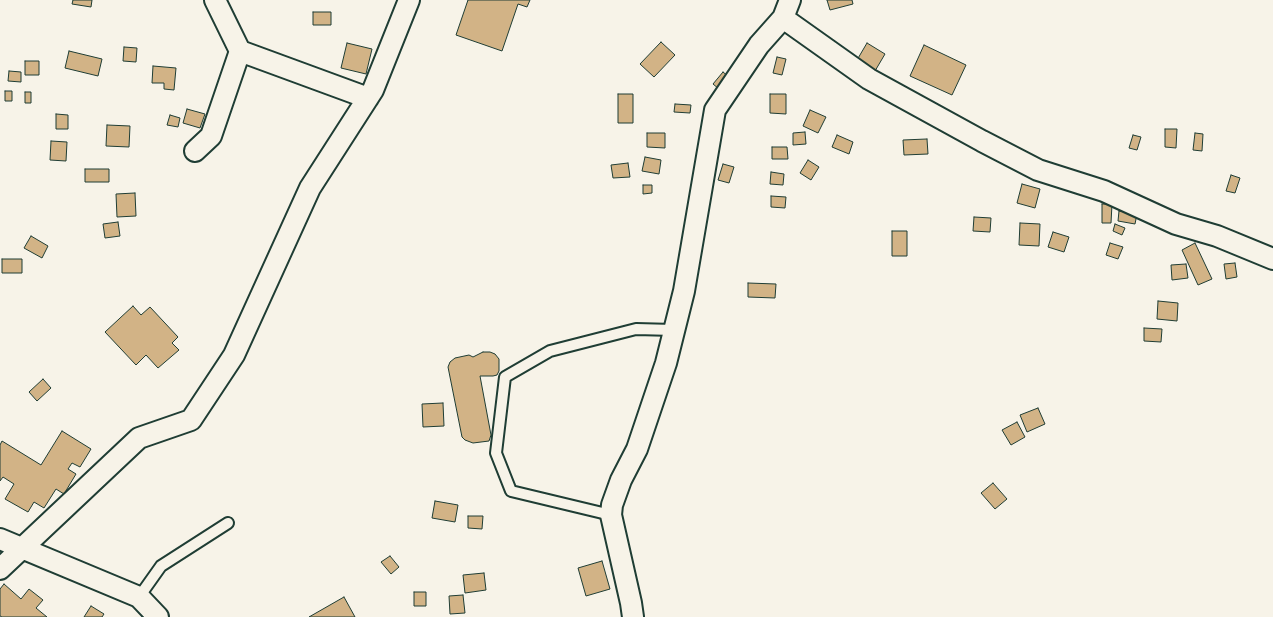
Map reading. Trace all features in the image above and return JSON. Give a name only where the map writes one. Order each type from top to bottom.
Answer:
[{"type":"street","points":[[214,0],[240,51],[368,98]]},
{"type":"street","points":[[0,569],[139,438],[191,420],[234,355],[310,188],[373,90],[409,0]]},
{"type":"street","points":[[633,617],[610,514],[612,505],[621,480],[637,448],[666,363],[684,291],[715,110],[786,9],[869,79],[1038,170],[1104,191],[1176,224],[1217,236],[1273,259]]},
{"type":"street","points":[[195,150],[211,136],[240,51]]},
{"type":"street","points":[[0,539],[139,597],[158,617]]},
{"type":"lane","points":[[610,514],[511,492],[496,453],[505,377],[550,351],[636,329],[674,330]]},
{"type":"lane","points":[[139,597],[162,566],[228,524]]},
{"type":"building","points":[[73,0],[92,0],[91,7],[72,4]]},
{"type":"building","points":[[468,0],[530,0],[527,7],[518,4],[502,51],[456,35]]},
{"type":"building","points":[[827,0],[852,0],[853,4],[830,10]]},
{"type":"building","points":[[313,12],[331,12],[331,25],[313,25]]},
{"type":"building","points":[[661,42],[675,55],[654,77],[640,64]]},
{"type":"building","points":[[347,43],[372,49],[366,74],[341,68]]},
{"type":"building","points":[[867,43],[885,54],[875,71],[857,60]]},
{"type":"building","points":[[924,45],[966,65],[952,95],[910,76]]},
{"type":"building","points":[[124,47],[137,48],[136,62],[123,61]]},
{"type":"building","points":[[69,51],[102,59],[98,76],[65,68]]},
{"type":"building","points":[[777,57],[786,59],[782,75],[773,73]]},
{"type":"building","points":[[25,61],[39,61],[39,75],[25,75]]},
{"type":"building","points":[[153,66],[176,68],[174,90],[164,89],[164,83],[152,83]]},
{"type":"building","points":[[9,71],[21,72],[21,82],[8,81]]},
{"type":"building","points":[[723,72],[729,77],[719,89],[713,84]]},
{"type":"building","points":[[5,91],[12,91],[12,101],[5,101]]},
{"type":"building","points":[[25,92],[31,92],[31,103],[25,103]]},
{"type":"building","points":[[618,94],[633,94],[633,123],[618,123]]},
{"type":"building","points":[[770,94],[786,94],[786,114],[770,113]]},
{"type":"building","points":[[675,104],[691,105],[690,113],[674,112]]},
{"type":"building","points":[[187,109],[205,114],[200,128],[183,123]]},
{"type":"building","points":[[810,110],[826,117],[818,133],[803,126]]},
{"type":"building","points":[[56,114],[68,115],[68,129],[56,129]]},
{"type":"building","points":[[170,115],[180,118],[178,127],[167,125]]},
{"type":"building","points":[[107,125],[130,126],[129,147],[106,146]]},
{"type":"building","points":[[1165,129],[1177,129],[1176,148],[1165,147]]},
{"type":"building","points":[[805,132],[806,144],[793,145],[793,133]]},
{"type":"building","points":[[647,133],[665,133],[665,148],[647,147]]},
{"type":"building","points":[[1195,133],[1203,134],[1202,151],[1193,150]]},
{"type":"building","points":[[837,135],[853,142],[849,154],[832,147]]},
{"type":"building","points":[[1133,135],[1141,137],[1137,150],[1129,148]]},
{"type":"building","points":[[927,139],[928,154],[904,155],[903,140]]},
{"type":"building","points":[[51,141],[67,142],[66,161],[50,160]]},
{"type":"building","points":[[772,147],[787,147],[788,159],[772,159]]},
{"type":"building","points":[[645,157],[661,160],[659,174],[642,171]]},
{"type":"building","points":[[808,160],[819,167],[811,180],[800,173]]},
{"type":"building","points":[[628,163],[630,177],[613,178],[611,165]]},
{"type":"building","points":[[723,164],[734,167],[729,183],[718,180]]},
{"type":"building","points":[[85,169],[109,169],[109,182],[85,182]]},
{"type":"building","points":[[771,172],[784,174],[783,185],[770,184]]},
{"type":"building","points":[[1231,175],[1240,178],[1235,193],[1226,191]]},
{"type":"building","points":[[1022,184],[1040,189],[1035,208],[1017,203]]},
{"type":"building","points":[[643,185],[652,185],[652,193],[643,194]]},
{"type":"building","points":[[135,193],[136,216],[117,217],[116,194]]},
{"type":"building","points":[[771,196],[786,197],[785,208],[771,207]]},
{"type":"building","points":[[1102,204],[1112,204],[1111,223],[1102,223]]},
{"type":"building","points":[[1119,211],[1137,214],[1135,224],[1118,221]]},
{"type":"building","points":[[974,217],[991,218],[990,232],[973,231]]},
{"type":"building","points":[[118,222],[120,236],[105,238],[103,224]]},
{"type":"building","points":[[1020,223],[1040,224],[1039,246],[1019,245]]},
{"type":"building","points":[[1115,224],[1125,228],[1122,235],[1113,231]]},
{"type":"building","points":[[892,231],[907,231],[907,256],[892,256]]},
{"type":"building","points":[[1053,232],[1069,237],[1064,252],[1048,247]]},
{"type":"building","points":[[31,236],[48,246],[42,258],[24,248]]},
{"type":"building","points":[[1110,243],[1123,247],[1118,259],[1106,255]]},
{"type":"building","points":[[1195,243],[1212,279],[1198,285],[1182,250]]},
{"type":"building","points":[[2,259],[22,259],[22,273],[2,273]]},
{"type":"building","points":[[1235,263],[1237,277],[1226,279],[1224,264]]},
{"type":"building","points":[[1186,264],[1188,278],[1172,280],[1171,265]]},
{"type":"building","points":[[748,283],[776,284],[775,298],[748,297]]},
{"type":"building","points":[[1158,301],[1178,303],[1177,321],[1157,319]]},
{"type":"building","points":[[133,306],[141,315],[150,307],[178,337],[172,343],[179,350],[158,368],[146,355],[136,365],[105,332]]},
{"type":"building","points":[[1144,328],[1162,329],[1161,342],[1144,341]]},
{"type":"building","points":[[483,352],[495,354],[499,359],[499,371],[497,375],[480,376],[491,435],[489,441],[473,443],[462,437],[448,367],[455,358],[469,355],[473,357]]},
{"type":"building","points":[[43,379],[51,388],[37,401],[29,392]]},
{"type":"building","points":[[443,403],[444,426],[423,427],[422,404]]},
{"type":"building","points":[[1038,408],[1045,424],[1027,432],[1020,415]]},
{"type":"building","points":[[1017,422],[1025,437],[1011,445],[1002,430]]},
{"type":"building","points":[[62,431],[91,449],[80,467],[72,463],[68,469],[76,474],[64,494],[56,489],[44,508],[34,502],[28,512],[5,499],[14,484],[3,477],[0,481],[0,445],[2,441],[41,465]]},
{"type":"building","points":[[993,483],[1007,499],[995,509],[981,493]]},
{"type":"building","points":[[435,501],[458,505],[455,522],[432,518]]},
{"type":"building","points":[[468,516],[483,516],[482,529],[468,528]]},
{"type":"building","points":[[390,556],[399,567],[391,574],[381,562]]},
{"type":"building","points":[[602,561],[610,589],[586,596],[578,568]]},
{"type":"building","points":[[484,573],[486,590],[465,593],[463,575]]},
{"type":"building","points":[[4,584],[21,599],[29,589],[43,600],[36,608],[47,617],[0,616],[0,589]]},
{"type":"building","points":[[414,592],[426,592],[426,606],[414,606]]},
{"type":"building","points":[[463,595],[465,613],[450,614],[449,596]]},
{"type":"building","points":[[344,597],[355,617],[309,617]]},
{"type":"building","points":[[91,606],[104,614],[102,617],[84,617]]}]
